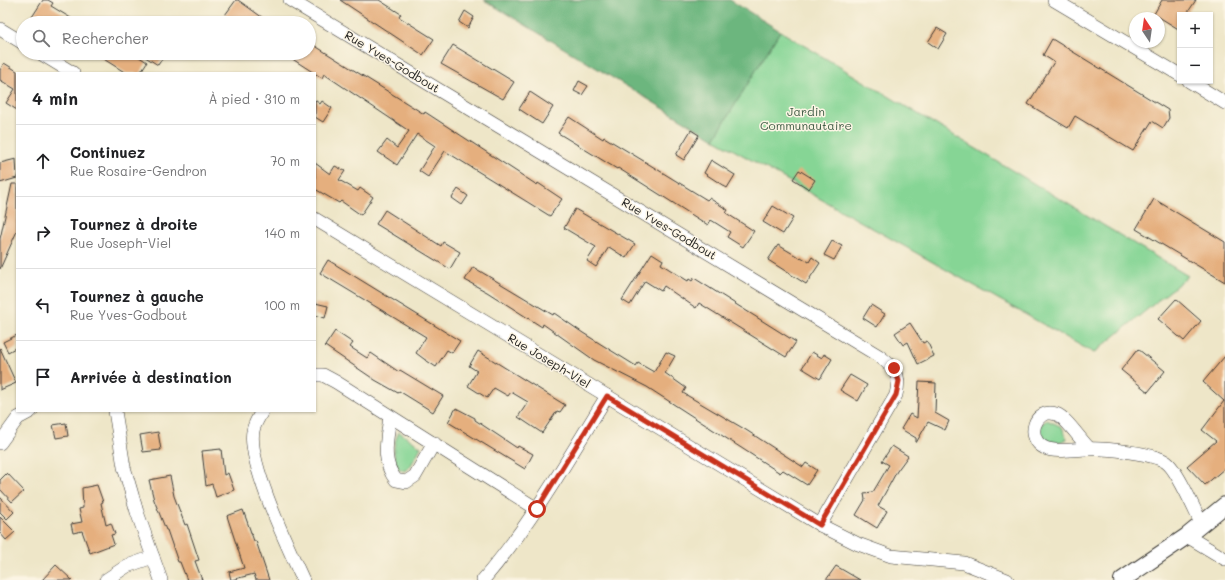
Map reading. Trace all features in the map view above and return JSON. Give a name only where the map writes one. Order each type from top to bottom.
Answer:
[{"type":"street","name":"Rue Yves-Godbout","points":[[290,0],[872,352],[894,368],[899,381],[896,395],[820,525]]},
{"type":"street","points":[[1054,0],[1177,74]]},
{"type":"street","points":[[0,29],[16,39]]},
{"type":"street","points":[[52,60],[71,72]]},
{"type":"street","points":[[1194,84],[1225,103]]},
{"type":"street","name":"Rue Joseph-Viel","points":[[316,220],[820,525],[858,544],[891,556],[964,563],[1007,580]]},
{"type":"street","points":[[316,375],[323,375],[336,382],[537,509]]},
{"type":"street","points":[[483,580],[517,538],[537,509],[607,396]]},
{"type":"street","points":[[0,443],[18,418],[29,412]]},
{"type":"street","points":[[115,412],[124,467],[137,512],[161,580]]},
{"type":"street","points":[[262,412],[253,430],[253,448],[258,470],[303,580]]},
{"type":"street","points":[[390,417],[386,450],[390,472],[396,480],[406,482],[415,476],[434,443]]},
{"type":"street","points":[[1090,448],[1140,454],[1166,462],[1174,471],[1202,525]]},
{"type":"street","points":[[1122,580],[1187,536],[1225,505]]},
{"type":"street","points":[[1187,536],[1225,559]]},
{"type":"street","points":[[106,580],[127,566],[153,557]]},
{"type":"green space","points":[[484,0],[730,0],[780,31],[714,139]]},
{"type":"green space","name":"Jardin Communautaire","points":[[780,31],[1188,276],[1094,353],[714,139]]},
{"type":"green space","points":[[1047,420],[1062,427],[1067,439],[1059,442],[1052,442],[1042,437],[1039,434],[1040,425]]},
{"type":"green space","points":[[399,432],[421,447],[410,467],[404,471],[398,468],[394,454],[394,445]]},
{"type":"building","points":[[43,0],[48,0],[53,3],[51,6],[67,16],[33,16]]},
{"type":"building","points":[[236,0],[238,0],[260,16],[226,16],[225,15]]},
{"type":"building","points":[[340,0],[379,0],[401,14],[399,17],[434,39],[423,55]]},
{"type":"building","points":[[1162,0],[1196,0],[1188,12],[1177,12],[1177,28],[1165,21],[1165,12],[1155,12]]},
{"type":"building","points":[[465,11],[474,17],[468,28],[459,22]]},
{"type":"building","points":[[937,28],[947,34],[938,49],[928,42]]},
{"type":"building","points":[[1052,39],[1168,110],[1169,118],[1163,128],[1152,121],[1133,151],[1075,116],[1068,128],[1028,104],[1054,62],[1043,55]]},
{"type":"building","points":[[453,45],[514,82],[503,99],[441,64]]},
{"type":"building","points":[[316,46],[424,114],[425,112],[537,185],[538,183],[562,199],[550,216],[445,151],[428,177],[419,171],[435,146],[417,134],[397,165],[378,152],[387,140],[397,148],[409,131],[324,74],[322,78],[316,74],[316,72],[313,72],[294,60],[316,60]]},
{"type":"building","points":[[105,60],[144,60],[147,62],[141,72],[124,72]]},
{"type":"building","points":[[150,60],[161,60],[158,65]]},
{"type":"building","points":[[4,63],[17,71],[16,109],[6,103],[15,89],[0,80],[0,70]]},
{"type":"building","points":[[579,81],[588,86],[582,95],[574,91]]},
{"type":"building","points":[[530,92],[553,107],[542,124],[519,109]]},
{"type":"building","points":[[316,101],[320,104],[322,101],[332,108],[323,122],[316,118]]},
{"type":"building","points":[[569,117],[603,139],[604,137],[707,200],[709,198],[728,210],[726,213],[754,231],[743,247],[727,237],[730,232],[711,220],[708,225],[618,168],[617,169],[558,133]]},
{"type":"building","points":[[691,130],[699,135],[684,160],[676,155]]},
{"type":"building","points":[[16,159],[16,178],[0,183],[0,163]]},
{"type":"building","points":[[711,160],[735,175],[727,188],[704,173]]},
{"type":"building","points":[[316,164],[330,174],[335,166],[345,171],[339,180],[358,191],[360,188],[373,197],[361,215],[341,201],[339,203],[316,190]]},
{"type":"building","points":[[799,170],[815,180],[809,189],[793,179]]},
{"type":"building","points":[[12,184],[16,184],[16,233],[0,269],[0,239]]},
{"type":"building","points":[[458,189],[468,196],[462,205],[452,198]]},
{"type":"building","points":[[1154,199],[1225,242],[1225,282],[1136,229]]},
{"type":"building","points":[[773,206],[793,218],[783,234],[763,222]]},
{"type":"building","points":[[575,209],[635,244],[626,258],[609,247],[596,267],[587,261],[596,247],[564,228]]},
{"type":"building","points":[[385,210],[441,246],[443,242],[460,252],[450,269],[376,224]]},
{"type":"building","points":[[832,241],[842,246],[834,260],[824,255]]},
{"type":"building","points":[[778,245],[809,262],[812,257],[820,263],[806,284],[768,260]]},
{"type":"building","points":[[652,253],[663,260],[661,264],[688,281],[689,279],[692,281],[694,278],[796,342],[786,357],[699,303],[696,308],[664,286],[661,291],[645,281],[630,305],[622,300]]},
{"type":"building","points":[[328,260],[460,341],[452,353],[447,350],[436,367],[416,353],[426,337],[320,273]]},
{"type":"building","points":[[473,267],[553,315],[554,313],[636,366],[638,363],[654,372],[666,352],[675,356],[665,373],[686,388],[683,393],[746,430],[803,467],[806,463],[817,470],[807,485],[783,470],[780,473],[647,387],[594,360],[543,324],[542,327],[487,292],[465,280]]},
{"type":"building","points":[[1176,299],[1201,321],[1184,341],[1158,319]]},
{"type":"building","points":[[316,303],[328,306],[325,318],[316,315]]},
{"type":"building","points":[[871,305],[885,314],[877,327],[863,318]]},
{"type":"building","points":[[910,323],[923,343],[927,341],[934,356],[918,364],[908,342],[903,345],[895,333]]},
{"type":"building","points":[[335,331],[353,343],[350,347],[367,358],[371,353],[399,372],[400,370],[443,396],[433,412],[399,391],[398,393],[375,380],[325,346]]},
{"type":"building","points":[[16,336],[16,348],[8,352],[3,342]]},
{"type":"building","points":[[0,348],[16,383],[0,390]]},
{"type":"building","points":[[1138,349],[1165,371],[1148,392],[1121,370]]},
{"type":"building","points":[[478,351],[565,405],[560,412],[557,411],[542,433],[518,417],[528,402],[511,392],[508,396],[494,388],[487,398],[468,386],[477,371],[469,366]]},
{"type":"building","points":[[812,352],[822,358],[824,354],[832,359],[820,379],[802,368]]},
{"type":"building","points":[[1225,356],[1225,468],[1205,485],[1187,466],[1216,441],[1202,430],[1224,401],[1203,382]]},
{"type":"building","points":[[850,375],[867,385],[858,401],[840,390]]},
{"type":"building","points":[[919,382],[936,383],[935,413],[949,421],[945,430],[928,422],[916,443],[916,438],[901,429],[910,414],[917,418]]},
{"type":"building","points":[[456,408],[475,418],[475,420],[517,448],[518,446],[533,454],[525,469],[448,422]]},
{"type":"building","points":[[66,423],[68,436],[56,438],[53,425]]},
{"type":"building","points":[[158,432],[161,450],[143,452],[140,435]]},
{"type":"building","points":[[892,446],[908,456],[897,471],[878,506],[887,511],[877,528],[856,515],[865,500],[864,493],[873,492],[889,465],[882,461]]},
{"type":"building","points":[[221,449],[224,475],[228,473],[234,490],[216,497],[212,484],[206,486],[202,451]]},
{"type":"building","points":[[7,473],[24,491],[12,502],[0,489],[0,480]]},
{"type":"building","points":[[170,476],[174,496],[185,525],[187,524],[199,560],[195,561],[202,580],[187,580],[180,562],[178,562],[167,530],[154,500],[149,480]]},
{"type":"building","points":[[97,485],[103,502],[101,503],[106,525],[111,523],[115,534],[111,535],[114,544],[90,553],[82,531],[73,533],[71,524],[82,522],[79,509],[83,508],[82,488]]},
{"type":"building","points":[[0,497],[14,512],[7,519],[0,512]]},
{"type":"building","points":[[243,510],[254,541],[256,541],[269,580],[256,580],[254,574],[231,580],[229,572],[244,568],[227,516]]},
{"type":"building","points":[[0,517],[15,532],[6,540],[0,533]]},
{"type":"building","points":[[56,565],[72,580],[42,580]]},
{"type":"building","points":[[836,566],[860,580],[826,580]]},
{"type":"route","points":[[537,509],[607,396],[820,525],[896,395],[899,381],[894,368]]}]
